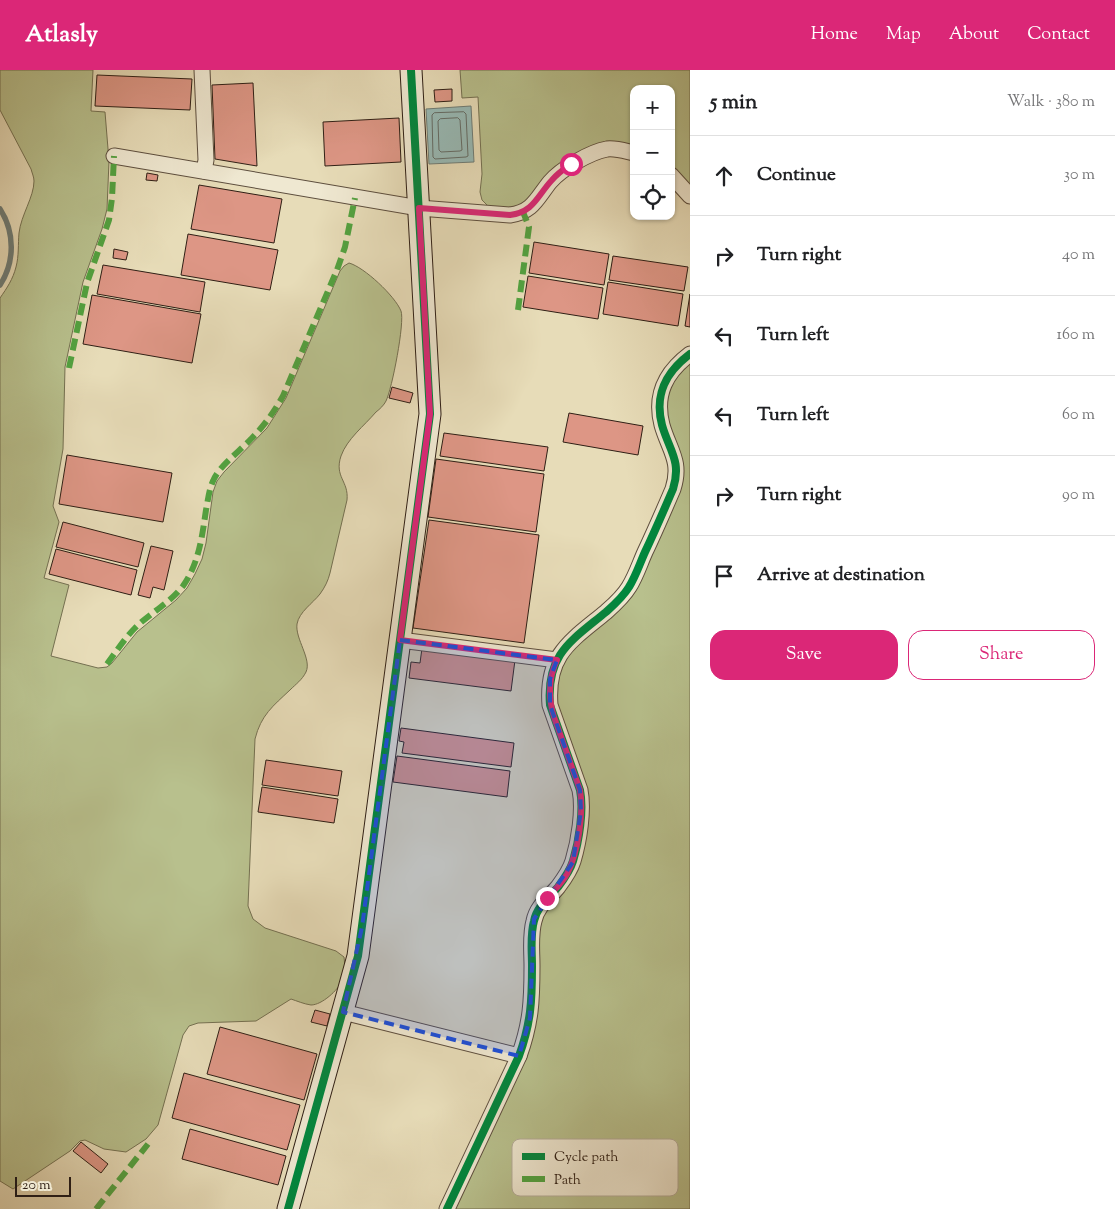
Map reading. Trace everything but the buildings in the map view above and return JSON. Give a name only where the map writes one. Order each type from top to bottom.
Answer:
[{"type":"street","points":[[202,70],[206,160],[204,171]]},
{"type":"street","points":[[288,1209],[358,956],[430,414],[411,70]]},
{"type":"street","points":[[114,156],[419,208],[510,215],[528,210],[551,181],[571,164],[607,149],[630,152]]},
{"type":"street","points":[[675,179],[690,196]]},
{"type":"street","points":[[447,1209],[526,1038],[532,998],[532,931],[534,919],[539,908],[566,876],[576,847],[582,800],[550,705],[550,679],[557,660],[566,647],[616,603],[629,587],[673,489],[677,468],[662,425],[660,398],[670,373],[679,362],[690,354]]},
{"type":"street","points":[[400,640],[557,660]]},
{"type":"street","points":[[343,1012],[519,1056]]},
{"type":"highlighted area","points":[[400,640],[557,660],[550,679],[550,705],[580,790],[581,811],[573,862],[534,919],[530,1018],[519,1056],[343,1012],[362,927]]},
{"type":"green space","points":[[0,70],[93,70],[91,111],[105,112],[109,161],[107,209],[83,282],[65,367],[63,449],[53,506],[59,522],[44,578],[69,585],[51,656],[98,668],[107,667],[137,632],[176,600],[187,588],[202,559],[213,492],[217,481],[267,428],[286,398],[340,271],[344,266],[349,263],[363,270],[378,283],[398,305],[402,318],[397,356],[386,401],[352,438],[344,450],[339,463],[340,474],[346,488],[347,500],[330,573],[322,591],[303,612],[297,624],[298,636],[307,661],[306,672],[299,682],[264,717],[255,739],[248,906],[253,919],[265,928],[336,951],[344,957],[342,981],[337,989],[320,1003],[308,1005],[291,999],[256,1021],[198,1023],[189,1026],[183,1035],[158,1125],[146,1139],[126,1152],[104,1149],[85,1140],[80,1141],[70,1151],[13,1189],[0,1181],[0,298],[15,271],[18,259],[20,226],[32,193],[34,181],[31,169],[0,110]]},
{"type":"green space","points":[[460,70],[690,70],[690,187],[675,171],[675,85],[630,85],[630,147],[606,144],[518,209],[496,209],[488,206],[482,200],[480,192],[482,174],[478,97],[462,98]]},
{"type":"green space","points":[[690,361],[690,1209],[453,1209],[524,1058],[539,921],[587,811],[556,703],[556,680],[570,650],[620,607],[678,491],[665,411],[669,387]]},
{"type":"water","points":[[471,106],[474,162],[429,164],[426,109]]},
{"type":"waterway","points":[[0,209],[11,237],[11,257],[0,285]]},
{"type":"marked path","points":[[69,368],[87,283],[109,220],[114,156]]},
{"type":"marked path","points":[[107,664],[131,632],[172,598],[183,586],[193,568],[199,550],[210,488],[213,481],[225,464],[256,434],[283,396],[337,270],[345,247],[355,198]]},
{"type":"marked path","points":[[518,310],[529,227],[523,212]]},
{"type":"marked path","points":[[96,1209],[148,1144]]},
{"type":"cycle path","points":[[288,1209],[358,956],[430,414],[411,70]]},
{"type":"cycle path","points":[[447,1209],[519,1056],[530,1012],[534,921],[541,907],[569,872],[577,844],[581,816],[580,790],[550,705],[552,673],[563,650],[613,606],[627,591],[673,489],[676,471],[675,463],[662,425],[660,414],[661,394],[668,376],[690,354]]},
{"type":"route","points":[[547,898],[566,876],[572,862],[582,811],[580,790],[550,705],[550,679],[557,660],[400,640],[430,414],[419,208],[510,215],[519,214],[528,210],[551,181],[571,164]]}]
